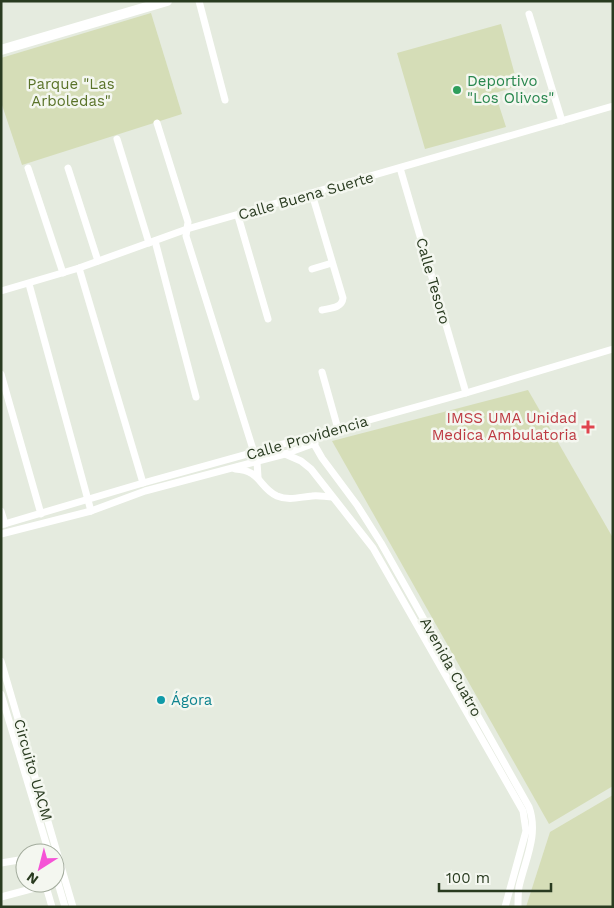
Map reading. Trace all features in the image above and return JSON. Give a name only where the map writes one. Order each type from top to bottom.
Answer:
[{"type":"street","points":[[1,50],[167,1]]},
{"type":"street","points":[[199,1],[225,100]]},
{"type":"street","points":[[529,14],[562,121]]},
{"type":"street","name":"Calle Buena Suerte","points":[[1,291],[79,268],[187,229],[238,216],[613,106]]},
{"type":"street","points":[[157,123],[188,222],[186,236],[257,462],[258,477]]},
{"type":"street","points":[[118,139],[152,242],[196,397]]},
{"type":"street","points":[[28,168],[63,272]]},
{"type":"street","points":[[68,168],[98,261]]},
{"type":"street","name":"Calle Tesoro","points":[[400,168],[466,393]]},
{"type":"street","points":[[312,194],[343,298],[340,306],[322,310]]},
{"type":"street","points":[[238,216],[268,319]]},
{"type":"street","points":[[312,269],[332,263]]},
{"type":"street","points":[[79,268],[143,484]]},
{"type":"street","points":[[29,284],[91,511]]},
{"type":"street","name":"Calle Providencia","points":[[3,524],[466,393],[613,349]]},
{"type":"street","points":[[322,372],[338,429]]},
{"type":"street","points":[[1,374],[41,514]]},
{"type":"street","points":[[313,445],[324,433]]},
{"type":"street","name":"Avenida Cuatro","points":[[310,437],[313,445],[357,505],[381,543],[529,807],[534,828],[531,847],[519,888],[518,907]]},
{"type":"street","name":"Calle Providencia","points":[[1,534],[91,511],[145,491],[257,462],[313,445]]},
{"type":"street","name":"Avenida Cuatro","points":[[285,454],[301,461],[311,469],[373,548],[523,811],[526,831],[505,907]]},
{"type":"street","points":[[227,469],[243,470],[258,477],[268,490],[279,497],[293,499],[313,496],[332,497]]},
{"type":"street","points":[[1,511],[3,524]]},
{"type":"street","name":"Circuito UACM","points":[[1,661],[73,907]]},
{"type":"street","points":[[449,681],[457,677]]},
{"type":"street","points":[[1,694],[46,843]]},
{"type":"street","points":[[1,863],[15,861]]},
{"type":"street","points":[[1,897],[15,893]]},
{"type":"street","points":[[48,893],[52,907]]},
{"type":"street","points":[[61,893],[65,907]]},
{"type":"green space","name":"Parque \"Las Arboledas\"","points":[[151,13],[182,114],[22,165],[1,102],[1,58]]},
{"type":"green space","name":"Deportivo \"Los Olivos\"","points":[[501,24],[518,86],[495,93],[506,127],[425,149],[397,53]]},
{"type":"green space","points":[[528,390],[613,538],[613,786],[549,824],[332,441]]},
{"type":"green space","points":[[613,795],[613,907],[526,907],[550,832]]},
{"type":"place","name":"Deportivo \"Los Olivos\"","points":[[457,90]]},
{"type":"place","name":"IMSS UMA Unidad Medica Ambulatoria","points":[[588,427]]},
{"type":"place","name":"Ágora","points":[[161,700]]}]
